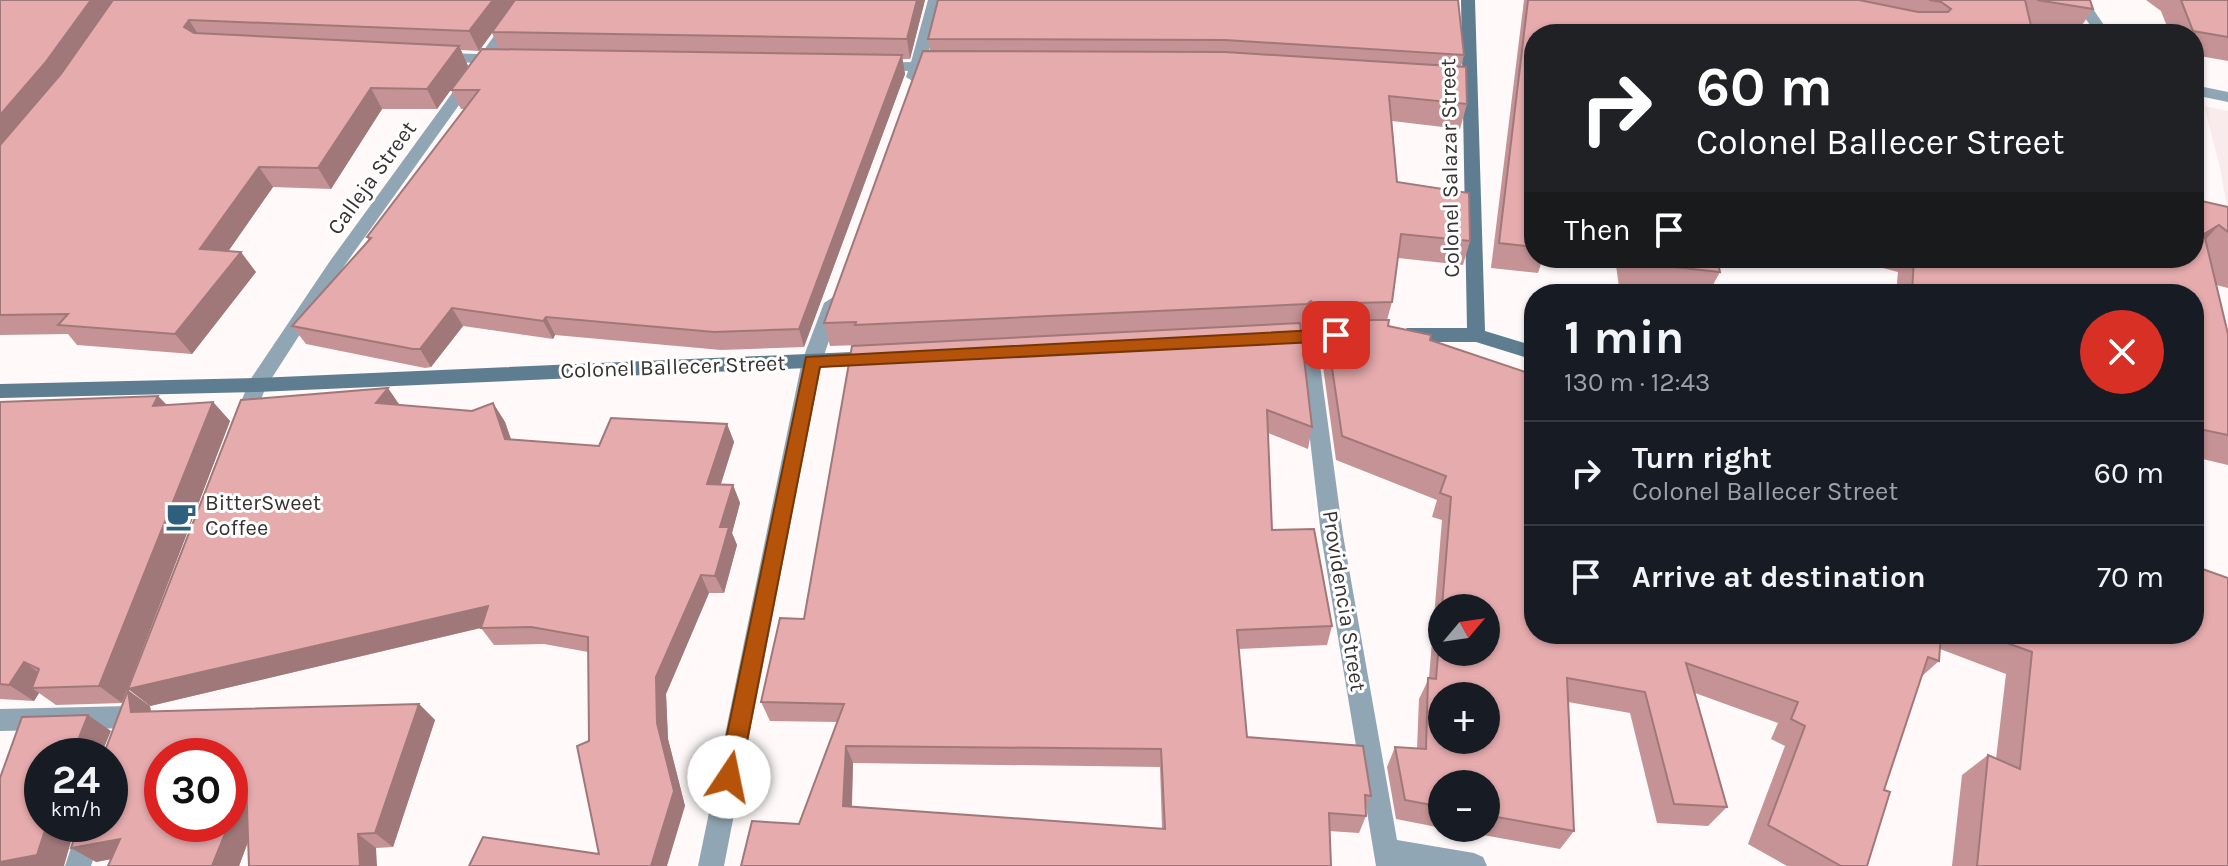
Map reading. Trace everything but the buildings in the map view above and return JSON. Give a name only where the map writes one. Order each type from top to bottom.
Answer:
[{"type":"street","name":"Calleja Street","points":[[235,443],[257,385],[336,265],[527,0]]},
{"type":"street","points":[[907,96],[918,67],[935,0]]},
{"type":"street","name":"Colonel Salazar Street","points":[[1468,0],[1462,84],[1476,335]]},
{"type":"street","points":[[2080,0],[2096,24]]},
{"type":"street","points":[[424,56],[518,59]]},
{"type":"street","points":[[854,65],[964,67]]},
{"type":"street","points":[[2204,92],[2228,97]]},
{"type":"street","points":[[711,866],[812,361],[839,288]]},
{"type":"street","name":"Providencia Street","points":[[1307,335],[1332,535],[1388,858]]},
{"type":"street","points":[[1261,337],[1476,335],[1524,350]]},
{"type":"street","name":"Colonel Ballecer Street","points":[[0,391],[257,385],[890,357]]},
{"type":"street","points":[[0,720],[132,710],[122,738]]},
{"type":"street","points":[[78,866],[86,842]]},
{"type":"street","points":[[1388,858],[1474,866]]},
{"type":"shaded area","points":[[2204,106],[2228,111],[2228,212],[2220,168]]},
{"type":"place","name":"BitterSweet Coffee","points":[[181,516]]},
{"type":"route","points":[[729,777],[812,361],[1336,335]]}]
